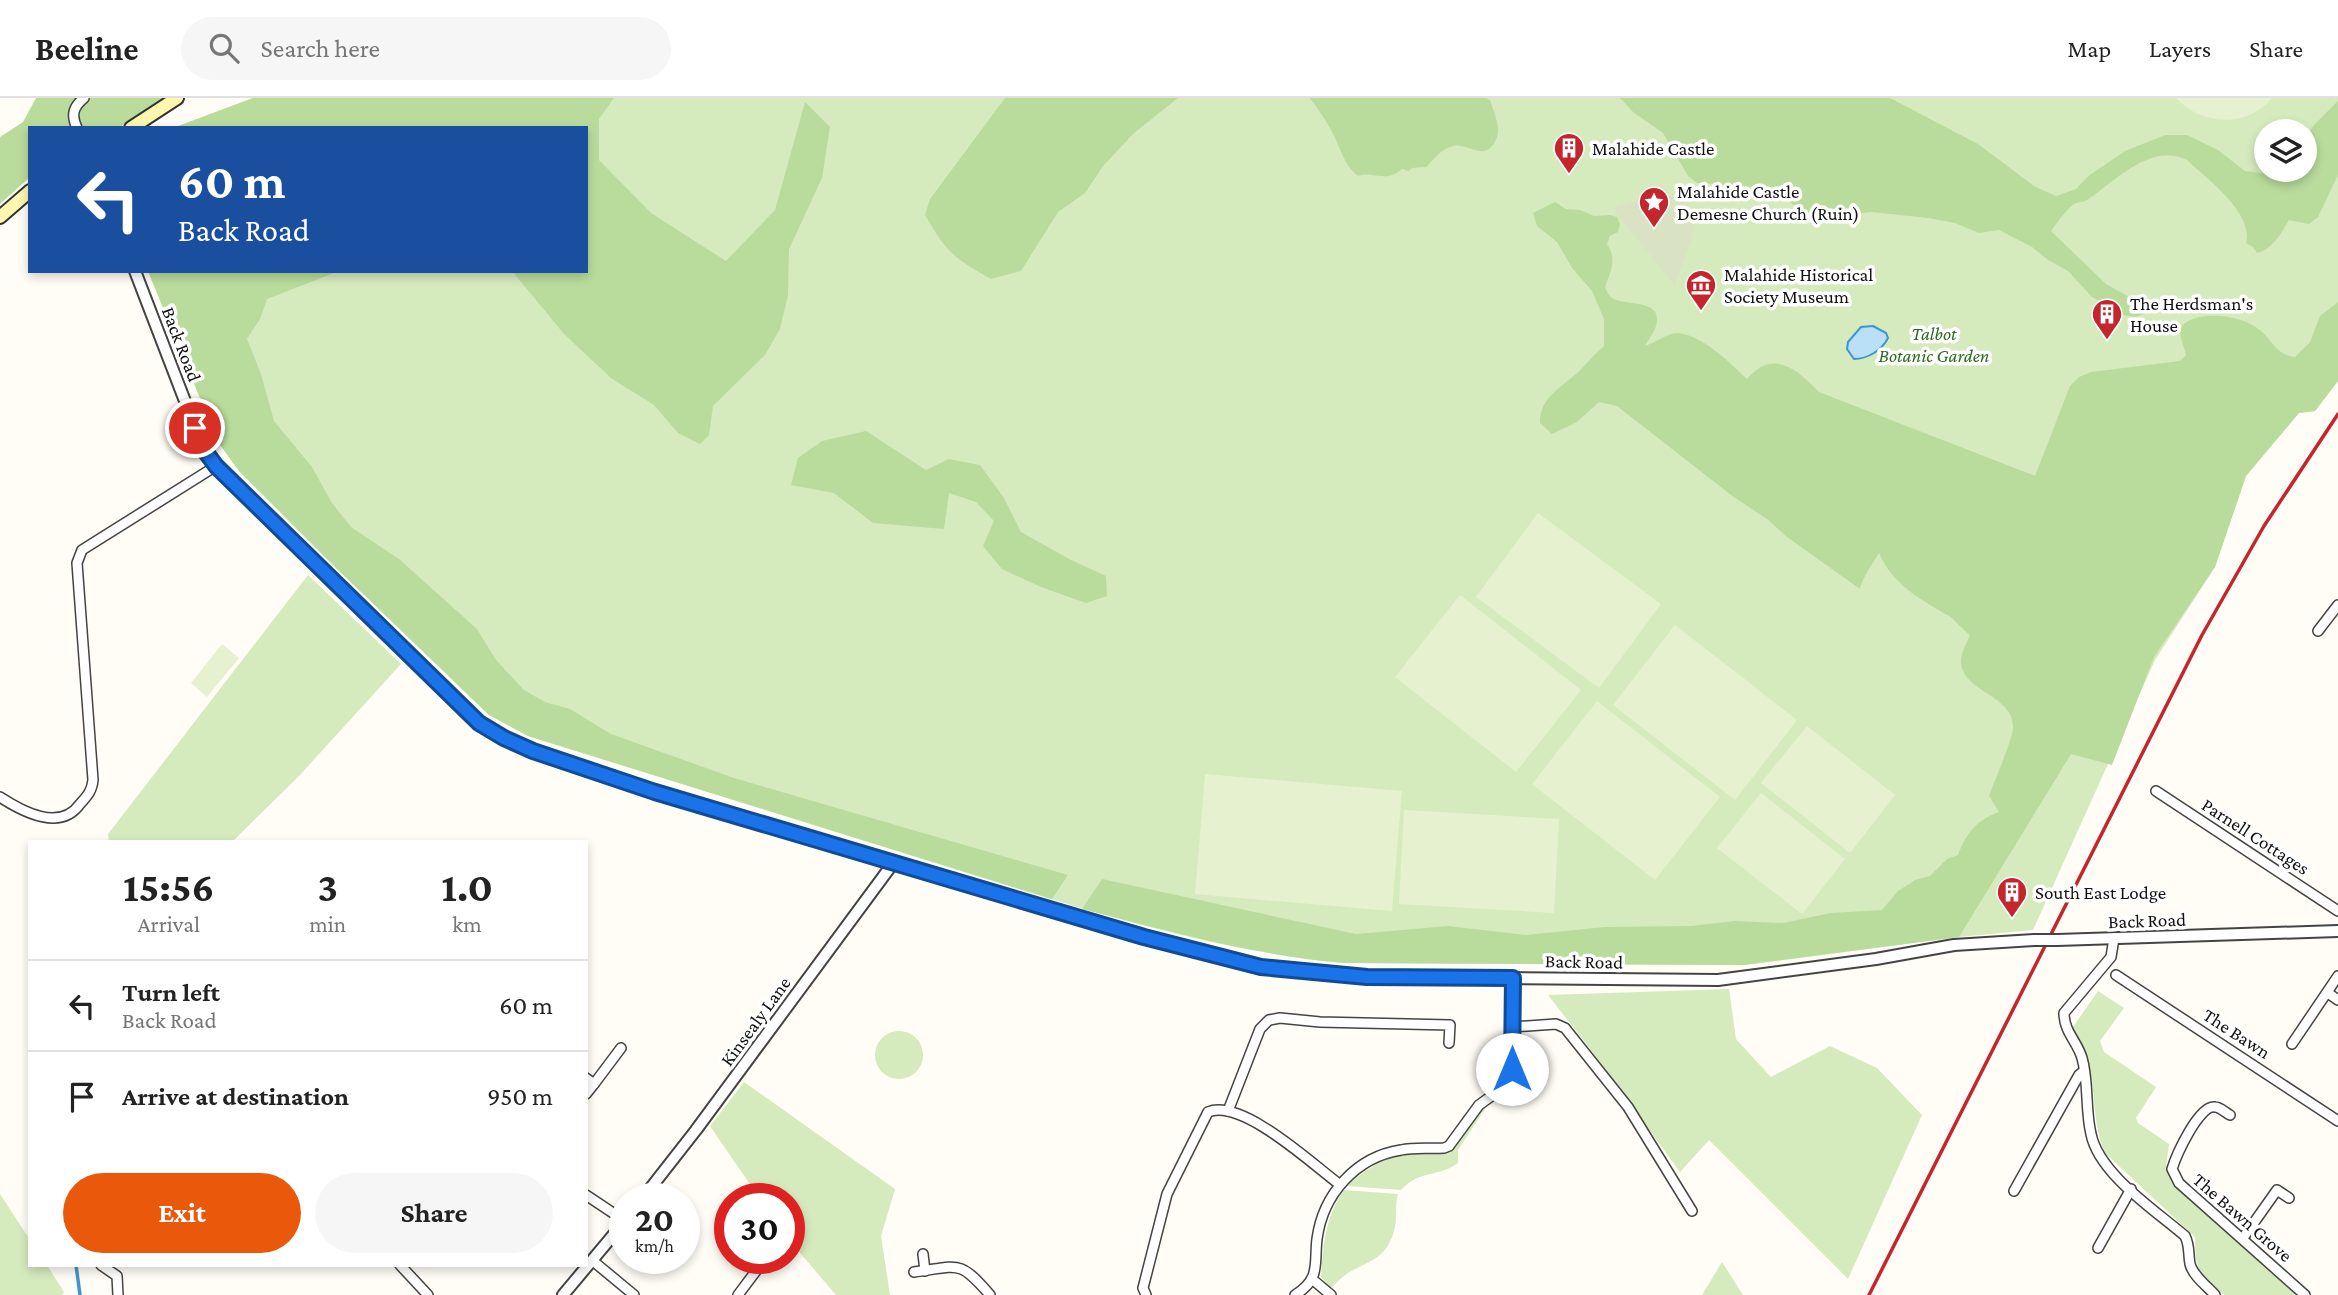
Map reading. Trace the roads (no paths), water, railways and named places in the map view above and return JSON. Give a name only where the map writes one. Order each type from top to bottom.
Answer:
[{"type":"main road","points":[[134,126],[177,98]]},
{"type":"main road","points":[[0,216],[28,193]]},
{"type":"street","points":[[77,126],[73,111],[76,104],[84,98]]},
{"type":"street","name":"Back Road","points":[[136,273],[198,435],[216,466],[479,723],[533,751],[632,785],[1144,937],[1261,967],[1367,977],[1718,980],[1876,959],[1954,945],[2338,931]]},
{"type":"street","points":[[0,797],[44,819],[67,816],[76,811],[92,790],[78,558],[82,550],[216,466]]},
{"type":"street","points":[[2318,631],[2334,617],[2338,605]]},
{"type":"street","name":"Parnell Cottages","points":[[2155,791],[2338,911]]},
{"type":"street","name":"Kinsealy Lane","points":[[655,1183],[894,862]]},
{"type":"street","points":[[2114,938],[2107,962],[2064,1013],[2064,1026],[2082,1057],[2090,1132],[2095,1149],[2105,1164],[2185,1236],[2191,1249],[2190,1264],[2194,1272],[2215,1295]]},
{"type":"street","name":"The Bawn","points":[[2116,975],[2338,1121]]},
{"type":"street","points":[[2292,1044],[2338,976]]},
{"type":"street","points":[[1294,1295],[1312,1279],[1319,1225],[1339,1184],[1362,1165],[1381,1156],[1410,1149],[1444,1149],[1454,1142],[1479,1105],[1497,1092],[1511,1076],[1513,978]]},
{"type":"street","points":[[2328,993],[2338,1000]]},
{"type":"street","points":[[1228,1111],[1260,1030],[1269,1020],[1280,1018],[1320,1023],[1450,1026],[1449,1043]]},
{"type":"street","points":[[1512,1027],[1556,1024],[1565,1028],[1628,1107],[1692,1211]]},
{"type":"street","points":[[590,1081],[621,1048]]},
{"type":"street","points":[[2014,1191],[2079,1075],[2084,1071]]},
{"type":"street","name":"The Bawn Grove","points":[[2230,1115],[2217,1107],[2210,1107],[2201,1115],[2177,1152],[2172,1169],[2179,1183],[2305,1295]]},
{"type":"street","points":[[1146,1295],[1143,1288],[1149,1259],[1170,1185],[1204,1116],[1213,1110],[1228,1111],[1269,1129],[1339,1184]]},
{"type":"street","points":[[2098,1248],[2131,1189]]},
{"type":"street","points":[[2243,1238],[2277,1190],[2289,1198]]},
{"type":"street","points":[[588,1196],[609,1210]]},
{"type":"street","points":[[588,1267],[609,1241]]},
{"type":"street","points":[[923,1254],[925,1271]]},
{"type":"street","points":[[593,1261],[634,1295]]},
{"type":"street","points":[[914,1272],[954,1266],[962,1268],[971,1273],[990,1295]]},
{"type":"street","points":[[104,1267],[117,1276],[118,1295]]},
{"type":"street","points":[[402,1267],[428,1295]]},
{"type":"street","points":[[563,1295],[588,1267]]},
{"type":"street","points":[[737,1295],[753,1274]]},
{"type":"street","points":[[1312,1279],[1331,1295]]},
{"type":"water","points":[[1873,326],[1886,333],[1888,338],[1874,353],[1854,359],[1847,349],[1848,342],[1861,327]]},
{"type":"waterway","points":[[76,1267],[80,1295]]},
{"type":"railway","points":[[1869,1295],[2202,635],[2264,526],[2338,414]]},
{"type":"place","name":"Malahide Castle","points":[[1569,175]]},
{"type":"place","name":"Malahide Castle Demesne Church (Ruin)","points":[[1654,229]]},
{"type":"place","name":"Malahide Historical Society Museum","points":[[1701,312]]},
{"type":"place","name":"The Herdsman's House","points":[[2107,341]]},
{"type":"place","name":"South East Lodge","points":[[2012,919]]},
{"type":"park label","name":"Talbot Botanic Garden","points":[[1934,344]]}]
